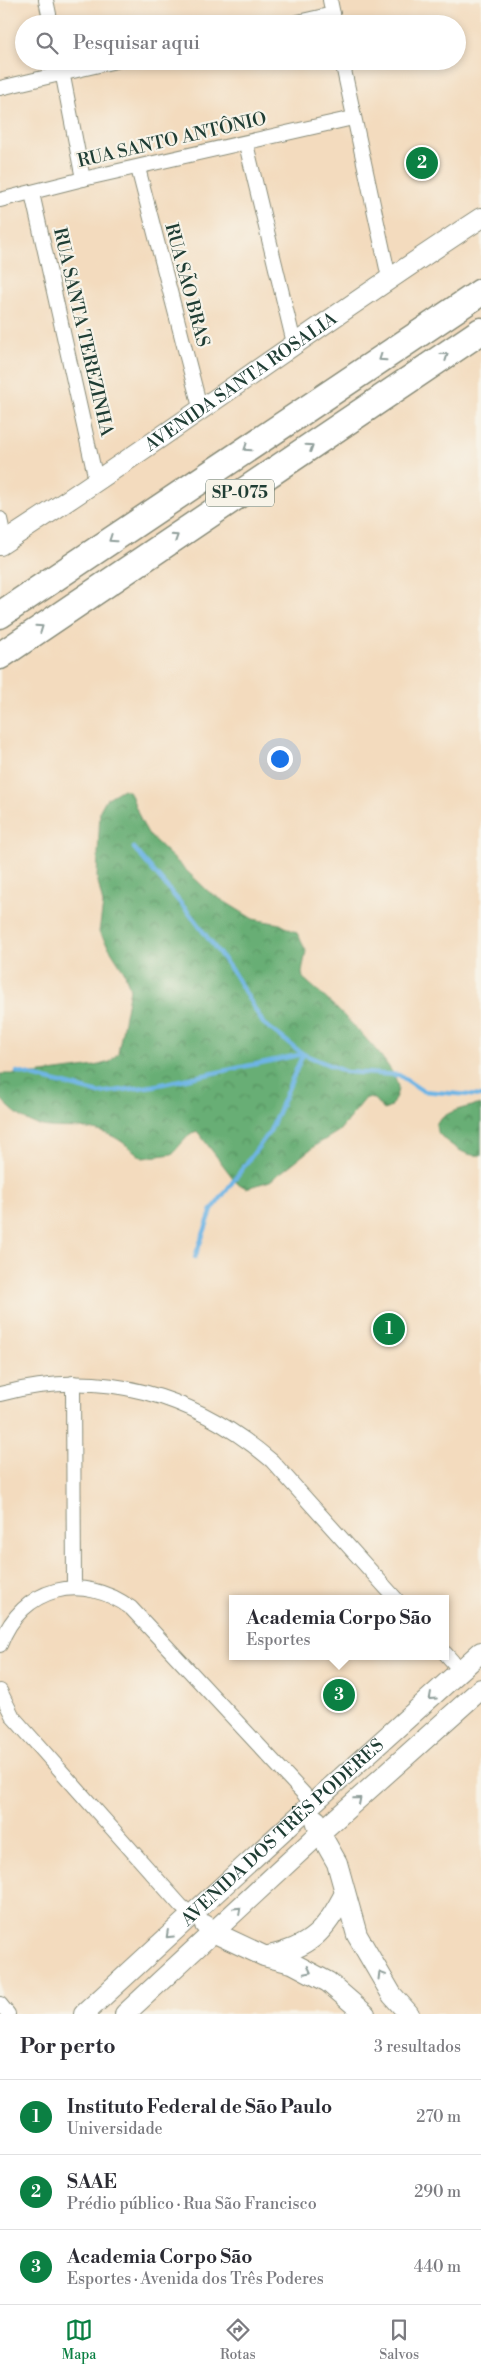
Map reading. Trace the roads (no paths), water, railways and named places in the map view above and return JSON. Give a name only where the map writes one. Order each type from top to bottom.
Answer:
[{"type":"highway","name":"SP-075","points":[[0,615],[481,292]]},
{"type":"highway","name":"SP-075","points":[[0,656],[481,331]]},
{"type":"street","points":[[46,0],[50,15]]},
{"type":"street","points":[[330,0],[333,15]]},
{"type":"street","points":[[0,88],[52,70]]},
{"type":"street","points":[[62,70],[83,179]]},
{"type":"street","points":[[344,70],[389,278]]},
{"type":"street","name":"RUA SANTO ANTÔNIO","points":[[0,200],[83,179],[246,144],[353,118]]},
{"type":"street","points":[[246,144],[294,344]]},
{"type":"street","name":"RUA SÃO BRAS","points":[[138,168],[201,411]]},
{"type":"street","name":"RUA SANTA TEREZINHA","points":[[32,193],[96,480]]},
{"type":"street","name":"AVENIDA SANTA ROSALIA","points":[[3,543],[201,411],[389,278],[481,218]]},
{"type":"street","points":[[0,519],[3,543]]},
{"type":"street","points":[[73,1383],[74,1588]]},
{"type":"street","points":[[0,1394],[49,1384],[105,1385],[145,1392],[190,1407],[233,1430],[272,1461],[392,1595]]},
{"type":"street","points":[[0,1645],[10,1623],[27,1605],[49,1593],[74,1588],[92,1589],[110,1594],[131,1608],[304,1794],[311,1805],[320,1833],[337,1863],[357,1935],[392,1995],[409,2014]]},
{"type":"street","name":"AVENIDA DOS TRÊS PODERES","points":[[84,2014],[191,1914],[481,1652]]},
{"type":"street","points":[[449,1657],[461,1670]]},
{"type":"street","name":"AVENIDA DOS TRÊS PODERES","points":[[125,2014],[215,1933],[320,1833],[481,1689]]},
{"type":"street","points":[[0,1691],[13,1717],[181,1906],[215,1933],[264,1956],[292,1963],[328,1982],[365,2014]]},
{"type":"street","points":[[264,1956],[289,1952],[313,1939],[328,1923],[345,1893]]},
{"type":"street","points":[[0,2004],[8,2014]]},
{"type":"waterway","points":[[134,848],[193,918],[233,972],[263,1023],[303,1054],[346,1072],[399,1075],[423,1091],[481,1096]]},
{"type":"waterway","points":[[17,1072],[99,1093],[153,1086],[303,1054]]},
{"type":"waterway","points":[[195,1257],[212,1210],[270,1131],[303,1054]]},
{"type":"place","name":"SAAE","points":[[422,163]]},
{"type":"place","name":"Instituto Federal de São Paulo","points":[[389,1329]]},
{"type":"place","name":"Academia Corpo São","points":[[339,1695]]}]
